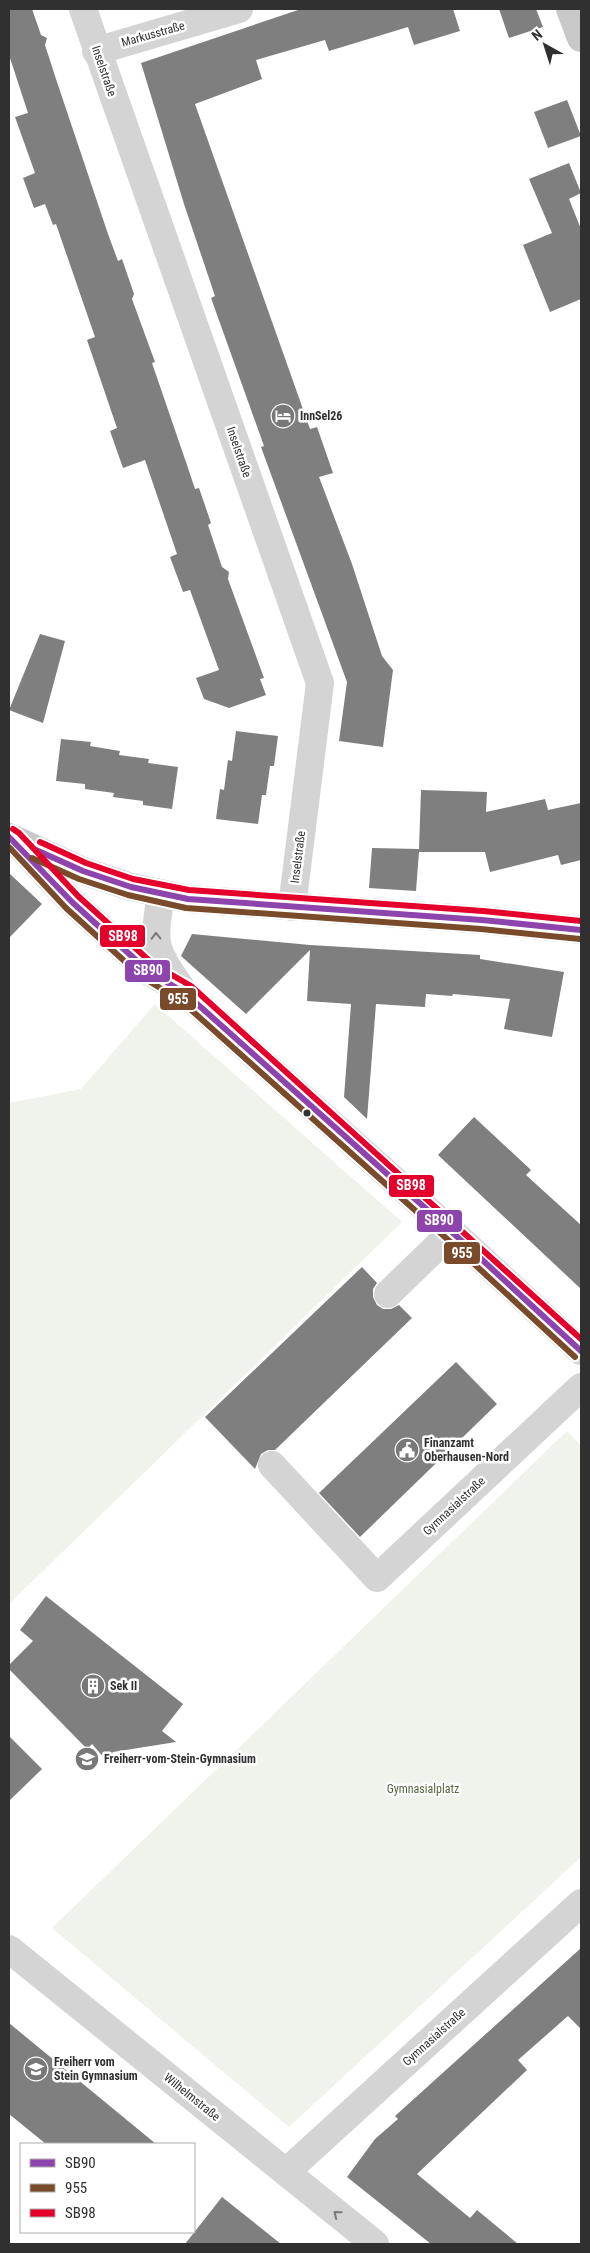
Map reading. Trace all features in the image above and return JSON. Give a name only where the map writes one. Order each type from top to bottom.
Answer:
[{"type":"main road","points":[[570,9],[581,38]]},
{"type":"main road","points":[[11,838],[83,871],[131,888],[188,899],[482,920],[581,930]]},
{"type":"street","name":"Inselstraße","points":[[83,9],[320,683],[292,907]]},
{"type":"street","name":"Markusstraße","points":[[96,50],[239,9]]},
{"type":"street","points":[[11,838],[72,902],[148,971],[185,994],[452,1232],[581,1352]]},
{"type":"street","points":[[161,894],[155,937],[159,954],[185,994]]},
{"type":"street","points":[[388,1294],[452,1232]]},
{"type":"street","name":"Gymnasialstraße","points":[[272,1465],[377,1578],[581,1387]]},
{"type":"street","name":"Gymnasialstraße","points":[[286,2172],[581,1903]]},
{"type":"street","name":"Wilhelmstraße","points":[[9,1949],[375,2244]]},
{"type":"green space","points":[[155,1004],[402,1222],[9,1604],[9,1103],[81,1089]]},
{"type":"green space","name":"Gymnasialplatz","points":[[567,1431],[581,1446],[581,1857],[289,2127],[52,1928]]},
{"type":"building","points":[[9,9],[32,9],[41,35],[47,38],[45,45],[108,234],[118,261],[122,259],[134,294],[132,299],[155,362],[152,363],[195,489],[199,488],[211,523],[208,525],[222,567],[229,572],[228,579],[264,678],[260,679],[266,695],[229,708],[204,699],[196,678],[219,670],[190,590],[183,592],[170,557],[177,554],[145,460],[123,468],[110,431],[117,428],[87,340],[95,337],[56,224],[53,225],[45,204],[34,208],[23,178],[35,173],[15,117],[28,113],[9,55]]},
{"type":"building","points":[[301,9],[453,9],[460,31],[414,45],[408,27],[329,51],[325,40],[256,60],[262,79],[195,104],[310,429],[317,427],[333,473],[319,477],[352,564],[382,656],[393,670],[383,747],[339,741],[347,682],[261,447],[264,446],[211,298],[215,296],[184,204],[141,63]]},
{"type":"building","points":[[499,9],[536,9],[543,27],[509,38]]},
{"type":"building","points":[[567,100],[581,136],[548,148],[534,112]]},
{"type":"building","points":[[569,163],[581,193],[569,199],[581,229],[581,299],[550,312],[523,245],[552,233],[529,179]]},
{"type":"building","points":[[40,634],[65,641],[43,723],[9,710]]},
{"type":"building","points":[[236,731],[278,736],[274,766],[270,766],[266,795],[262,795],[258,824],[216,819],[220,789],[224,790],[228,760],[232,761]]},
{"type":"building","points":[[61,739],[91,742],[90,746],[120,751],[119,755],[149,759],[148,763],[178,767],[172,809],[143,805],[143,801],[113,797],[114,793],[85,789],[85,784],[56,781]]},
{"type":"building","points":[[421,790],[487,792],[486,812],[545,799],[548,810],[581,803],[581,860],[561,865],[558,855],[490,872],[485,852],[419,852],[416,891],[369,888],[372,848],[419,849]]},
{"type":"building","points":[[9,873],[42,904],[9,938]]},
{"type":"building","points":[[192,934],[310,945],[480,955],[480,959],[564,972],[552,1037],[504,1029],[510,999],[453,994],[452,996],[426,994],[425,1007],[376,1004],[367,1119],[344,1097],[351,1004],[307,1001],[310,950],[246,1014],[181,956]]},
{"type":"building","points":[[474,1117],[531,1170],[526,1175],[581,1225],[581,1289],[438,1155]]},
{"type":"building","points":[[362,1267],[377,1283],[373,1289],[373,1297],[377,1305],[383,1309],[391,1309],[399,1305],[412,1318],[275,1450],[268,1450],[261,1454],[255,1469],[205,1417]]},
{"type":"building","name":"Finanzamt Oberhausen-Nord","points":[[456,1362],[497,1404],[360,1537],[319,1493]]},
{"type":"building","name":"Sek II","points":[[46,1596],[183,1704],[162,1731],[176,1742],[113,1752],[106,1760],[92,1744],[87,1749],[9,1669],[9,1665],[33,1641],[20,1630]]},
{"type":"building","points":[[9,1736],[42,1769],[9,1801]]},
{"type":"building","points":[[581,1948],[581,2029],[568,2016],[518,2060],[527,2070],[417,2174],[470,2218],[477,2210],[518,2244],[431,2244],[347,2177],[375,2139],[398,2119],[395,2116]]},
{"type":"building","name":"Freiherr vom Stein Gymnasium","points":[[9,2023],[155,2143],[45,2143],[9,2114]]},
{"type":"building","points":[[222,2197],[281,2244],[185,2244]]},
{"type":"transit line","name":"SB98","points":[[13,829],[19,833],[78,896],[153,964],[191,986],[581,1339]]},
{"type":"transit line","name":"SB90","points":[[9,837],[72,902],[148,971],[185,993],[452,1232],[581,1351]]},
{"type":"transit line","name":"SB98","points":[[40,842],[86,863],[133,879],[189,890],[483,911],[581,921]]},
{"type":"transit line","name":"955","points":[[9,847],[66,908],[142,977],[180,1000],[446,1238],[575,1357]]},
{"type":"transit line","name":"SB90","points":[[36,850],[83,871],[131,887],[188,899],[482,920],[581,930]]},
{"type":"transit line","name":"955","points":[[32,858],[79,879],[128,895],[186,908],[481,929],[580,939]]},
{"type":"place","name":"InnSel26","points":[[283,416]]},
{"type":"place","name":"Finanzamt Oberhausen-Nord","points":[[407,1450]]},
{"type":"place","name":"Sek II","points":[[93,1686]]},
{"type":"place","name":"Freiherr-vom-Stein-Gymnasium","points":[[87,1759]]},
{"type":"place","name":"Freiherr vom Stein Gymnasium","points":[[36,2069]]}]
